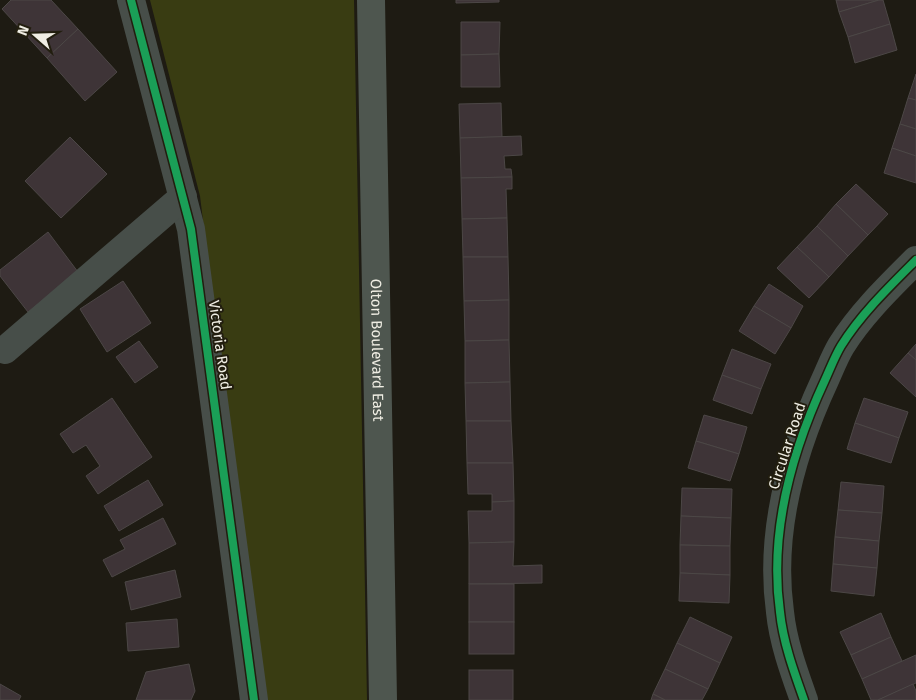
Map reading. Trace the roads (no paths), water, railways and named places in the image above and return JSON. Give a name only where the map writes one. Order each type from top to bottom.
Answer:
[{"type":"main road","name":"Olton Boulevard East","points":[[371,0],[382,700]]},
{"type":"street","name":"Victoria Road","points":[[131,0],[191,229],[254,700]]},
{"type":"street","points":[[5,350],[183,197]]},
{"type":"street","name":"Circular Road","points":[[804,700],[792,666],[780,612],[778,564],[783,507],[795,456],[818,397],[841,346],[879,297],[916,260]]}]
